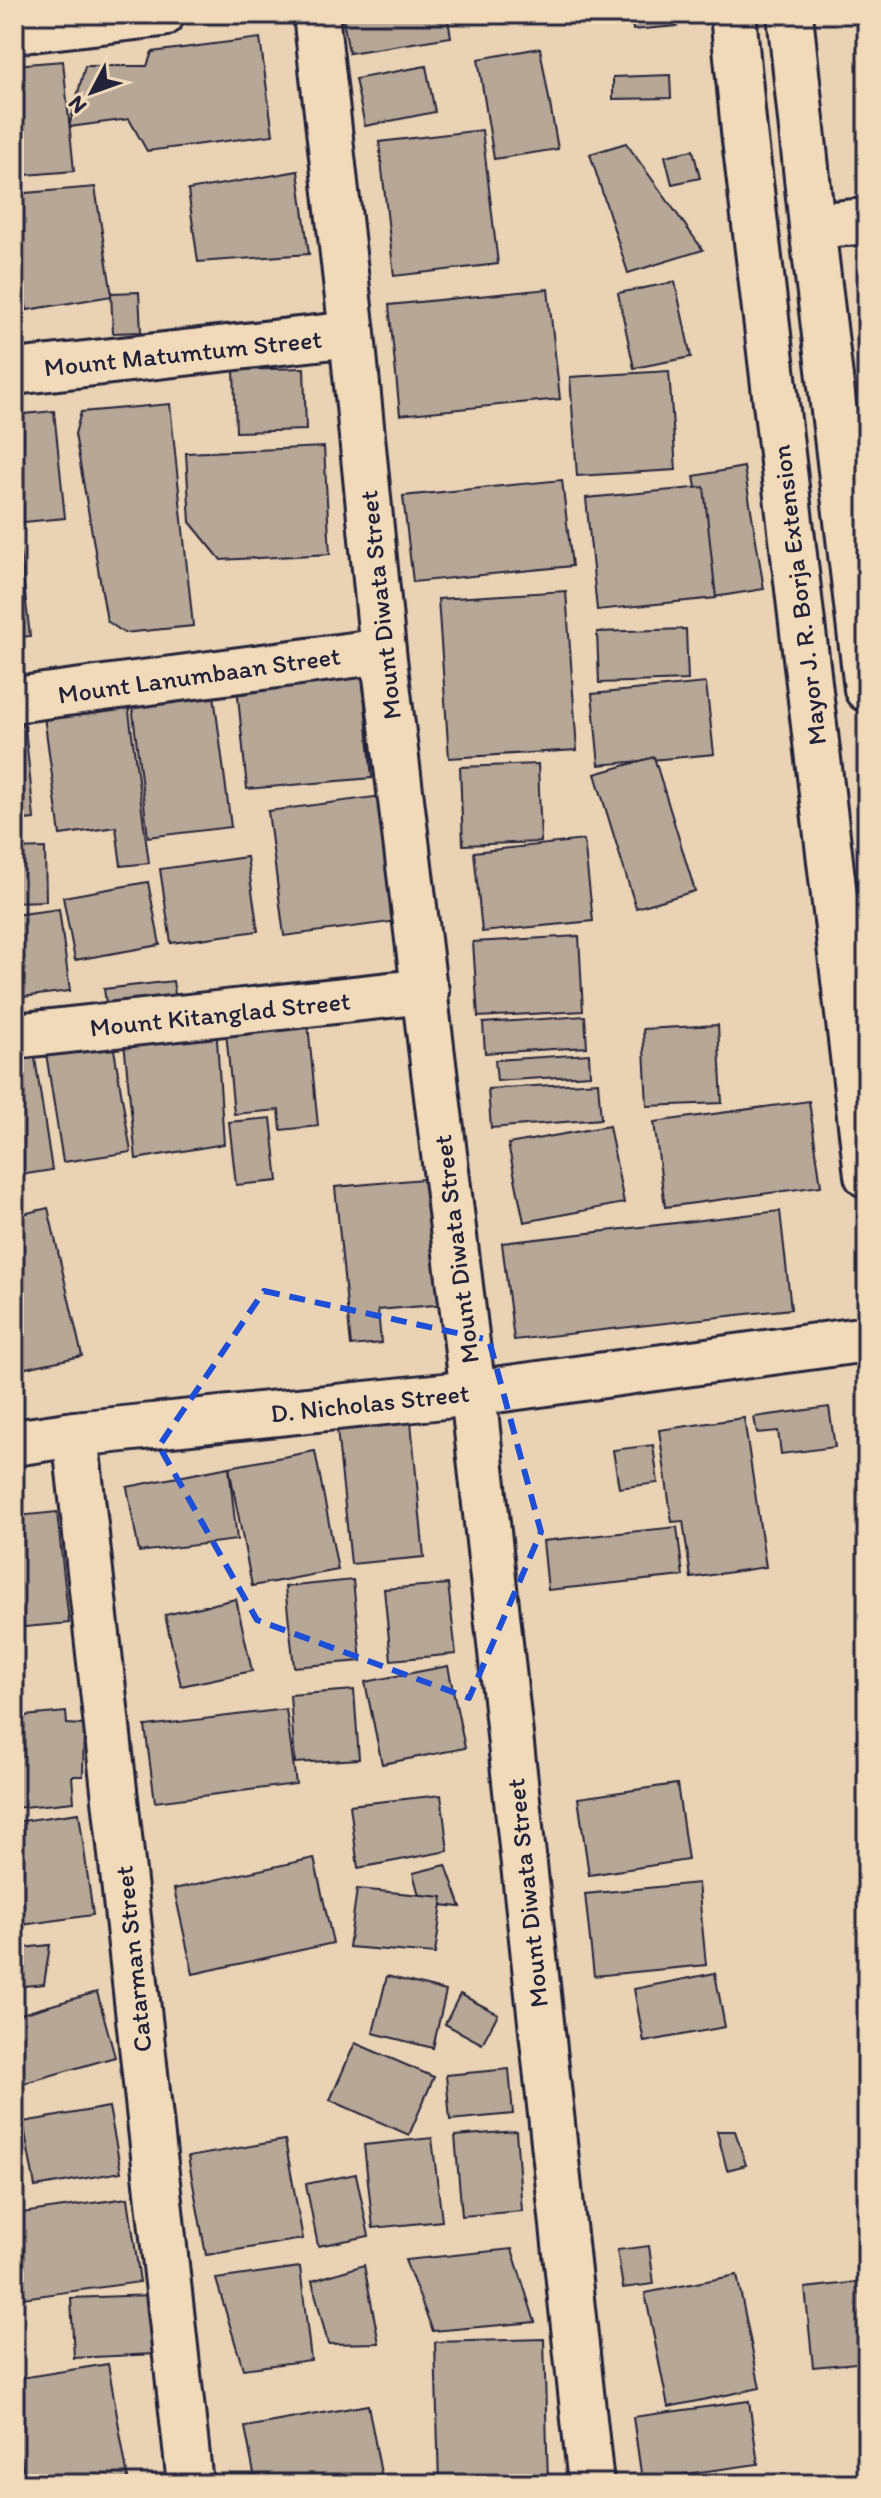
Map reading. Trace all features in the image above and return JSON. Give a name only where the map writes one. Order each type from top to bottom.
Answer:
[{"type":"street","points":[[14,31],[162,14]]},
{"type":"street","name":"Mount Diwata Street","points":[[316,14],[383,651],[473,1393],[591,2484]]},
{"type":"street","name":"Mayor J. R. Borja Extension","points":[[733,14],[744,131],[867,1175]]},
{"type":"street","points":[[790,14],[867,689]]},
{"type":"street","points":[[744,131],[802,125]]},
{"type":"street","points":[[812,226],[867,221]]},
{"type":"street","name":"Mount Matumtum Street","points":[[14,372],[352,334]]},
{"type":"street","name":"Mount Lanumbaan Street","points":[[14,700],[383,651]]},
{"type":"street","name":"Mount Kitanglad Street","points":[[14,1036],[426,991]]},
{"type":"street","name":"D. Nicholas Street","points":[[14,1443],[473,1393],[867,1339]]},
{"type":"street","name":"Catarman Street","points":[[75,1434],[190,2484]]},
{"type":"highlighted area","points":[[264,1291],[489,1340],[541,1532],[469,1698],[257,1620],[159,1446]]},
{"type":"building","points":[[342,14],[447,14],[451,37],[349,53]]},
{"type":"building","points":[[631,14],[676,14],[677,26],[633,30]]},
{"type":"building","points":[[260,38],[273,135],[147,151],[129,119],[69,127],[85,66],[147,66],[152,52]]},
{"type":"building","points":[[540,48],[558,149],[494,159],[478,59]]},
{"type":"building","points":[[63,61],[74,171],[14,176],[14,65]]},
{"type":"building","points":[[426,66],[435,112],[365,126],[355,79]]},
{"type":"building","points":[[670,75],[671,98],[613,99],[613,77]]},
{"type":"building","points":[[482,130],[498,264],[394,276],[379,142]]},
{"type":"building","points":[[626,143],[703,250],[628,273],[590,154]]},
{"type":"building","points":[[693,150],[700,178],[672,184],[665,156]]},
{"type":"building","points":[[298,171],[309,254],[198,262],[188,190]]},
{"type":"building","points":[[95,187],[112,296],[27,310],[14,249],[14,194]]},
{"type":"building","points":[[675,282],[691,357],[634,368],[618,293]]},
{"type":"building","points":[[548,289],[560,399],[400,415],[389,305]]},
{"type":"building","points":[[139,292],[141,332],[113,333],[111,293]]},
{"type":"building","points":[[304,368],[306,430],[236,432],[234,370]]},
{"type":"building","points":[[669,371],[676,470],[577,476],[570,377]]},
{"type":"building","points":[[170,404],[193,626],[124,633],[107,621],[75,434],[81,412]]},
{"type":"building","points":[[54,411],[65,518],[14,523],[14,415]]},
{"type":"building","points":[[324,447],[330,554],[221,560],[190,522],[186,453]]},
{"type":"building","points":[[744,467],[764,589],[714,597],[694,476]]},
{"type":"building","points":[[562,480],[572,566],[413,582],[403,496]]},
{"type":"building","points":[[704,487],[716,598],[597,610],[586,498]]},
{"type":"building","points":[[14,534],[18,534],[30,636],[14,638]]},
{"type":"building","points":[[566,591],[577,750],[449,758],[438,599]]},
{"type":"building","points":[[686,629],[688,680],[599,683],[597,632]]},
{"type":"building","points":[[362,674],[372,778],[247,789],[237,686]]},
{"type":"building","points":[[706,683],[714,754],[599,765],[592,694]]},
{"type":"building","points":[[213,687],[231,827],[148,837],[131,697]]},
{"type":"building","points":[[128,704],[149,863],[121,866],[116,827],[60,835],[44,716]]},
{"type":"building","points":[[25,726],[34,819],[14,821],[14,727]]},
{"type":"building","points":[[654,757],[695,891],[636,908],[595,774]]},
{"type":"building","points":[[538,764],[541,842],[463,845],[460,767]]},
{"type":"building","points":[[389,795],[406,920],[284,936],[268,811]]},
{"type":"building","points":[[584,840],[593,921],[482,932],[474,852]]},
{"type":"building","points":[[45,848],[46,901],[14,902],[14,849]]},
{"type":"building","points":[[247,857],[258,931],[171,943],[160,869]]},
{"type":"building","points":[[148,882],[160,945],[75,960],[63,897]]},
{"type":"building","points":[[59,909],[70,991],[14,998],[14,915]]},
{"type":"building","points":[[579,936],[583,1011],[478,1017],[473,942]]},
{"type":"building","points":[[173,981],[176,1002],[107,1010],[104,989]]},
{"type":"building","points":[[585,1016],[587,1047],[485,1053],[483,1023]]},
{"type":"building","points":[[308,1024],[318,1126],[281,1130],[279,1110],[234,1114],[226,1032]]},
{"type":"building","points":[[216,1025],[224,1144],[136,1159],[123,1032]]},
{"type":"building","points":[[718,1025],[722,1103],[647,1106],[643,1029]]},
{"type":"building","points":[[113,1043],[131,1152],[63,1162],[46,1053]]},
{"type":"building","points":[[589,1054],[590,1075],[497,1081],[495,1060]]},
{"type":"building","points":[[35,1058],[52,1170],[14,1176],[14,1061]]},
{"type":"building","points":[[598,1082],[601,1119],[491,1128],[488,1089]]},
{"type":"building","points":[[809,1101],[821,1186],[665,1207],[654,1122]]},
{"type":"building","points":[[271,1118],[278,1181],[236,1185],[229,1122]]},
{"type":"building","points":[[609,1126],[624,1203],[524,1222],[508,1144]]},
{"type":"building","points":[[434,1178],[446,1304],[378,1310],[381,1343],[351,1346],[335,1187]]},
{"type":"building","points":[[48,1208],[82,1356],[21,1369],[14,1339],[14,1216]]},
{"type":"building","points":[[780,1211],[791,1309],[514,1340],[502,1243]]},
{"type":"building","points":[[829,1407],[835,1447],[781,1454],[778,1431],[757,1433],[754,1417]]},
{"type":"building","points":[[744,1418],[766,1567],[691,1578],[683,1521],[672,1522],[659,1430]]},
{"type":"building","points":[[411,1422],[424,1557],[351,1564],[337,1429]]},
{"type":"building","points":[[653,1445],[658,1483],[619,1488],[613,1450]]},
{"type":"building","points":[[315,1451],[338,1570],[252,1586],[229,1467]]},
{"type":"building","points":[[229,1467],[237,1540],[139,1552],[127,1487]]},
{"type":"building","points":[[16,1498],[18,1516],[57,1512],[69,1623],[14,1628]]},
{"type":"building","points":[[677,1527],[683,1576],[548,1590],[543,1541]]},
{"type":"building","points":[[353,1580],[361,1661],[294,1667],[285,1587]]},
{"type":"building","points":[[448,1584],[456,1654],[391,1660],[384,1589]]},
{"type":"building","points":[[236,1599],[252,1671],[181,1686],[165,1615]]},
{"type":"building","points":[[448,1666],[465,1748],[382,1764],[365,1682]]},
{"type":"building","points":[[354,1690],[359,1759],[295,1763],[290,1695]]},
{"type":"building","points":[[286,1709],[296,1784],[155,1802],[145,1726]]},
{"type":"building","points":[[66,1712],[67,1724],[84,1725],[83,1776],[72,1776],[74,1802],[14,1808],[14,1717]]},
{"type":"building","points":[[677,1784],[688,1860],[589,1875],[578,1798]]},
{"type":"building","points":[[441,1795],[448,1851],[358,1868],[350,1805]]},
{"type":"building","points":[[79,1813],[93,1915],[14,1926],[14,1822]]},
{"type":"building","points":[[314,1858],[333,1943],[193,1974],[174,1889]]},
{"type":"building","points":[[446,1865],[461,1907],[421,1903],[413,1873]]},
{"type":"building","points":[[698,1883],[706,1965],[594,1976],[585,1894]]},
{"type":"building","points":[[357,1889],[443,1897],[435,1954],[349,1947]]},
{"type":"building","points":[[50,1945],[44,1984],[14,1987],[14,1949]]},
{"type":"building","points":[[715,1973],[725,2027],[644,2042],[634,1989]]},
{"type":"building","points":[[387,1976],[446,1991],[433,2048],[373,2033]]},
{"type":"building","points":[[97,1992],[115,2057],[14,2086],[14,2016]]},
{"type":"building","points":[[460,1994],[498,2014],[482,2044],[445,2024]]},
{"type":"building","points":[[355,2043],[434,2077],[409,2135],[330,2100]]},
{"type":"building","points":[[509,2069],[513,2114],[450,2120],[446,2075]]},
{"type":"building","points":[[109,2107],[121,2172],[35,2187],[23,2122]]},
{"type":"building","points":[[516,2131],[522,2211],[462,2216],[455,2136]]},
{"type":"building","points":[[717,2131],[735,2131],[746,2165],[727,2170]]},
{"type":"building","points":[[432,2138],[442,2221],[373,2228],[364,2145]]},
{"type":"building","points":[[285,2140],[303,2239],[206,2255],[188,2157]]},
{"type":"building","points":[[356,2174],[369,2236],[318,2246],[306,2184]]},
{"type":"building","points":[[128,2198],[140,2282],[23,2298],[14,2239],[14,2214]]},
{"type":"building","points":[[649,2246],[654,2284],[623,2288],[617,2250]]},
{"type":"building","points":[[512,2249],[535,2322],[433,2331],[405,2260]]},
{"type":"building","points":[[364,2265],[379,2343],[328,2344],[312,2281]]},
{"type":"building","points":[[300,2267],[311,2360],[243,2369],[216,2279]]},
{"type":"building","points":[[737,2275],[760,2388],[668,2407],[645,2293]]},
{"type":"building","points":[[867,2281],[867,2362],[813,2367],[805,2288]]},
{"type":"building","points":[[152,2295],[155,2354],[74,2358],[71,2298]]},
{"type":"building","points":[[544,2339],[548,2484],[439,2484],[435,2342]]},
{"type":"building","points":[[108,2364],[129,2484],[25,2484],[14,2423],[14,2379]]},
{"type":"building","points":[[749,2401],[758,2464],[642,2480],[633,2417]]},
{"type":"building","points":[[368,2405],[383,2484],[256,2484],[245,2427]]}]
